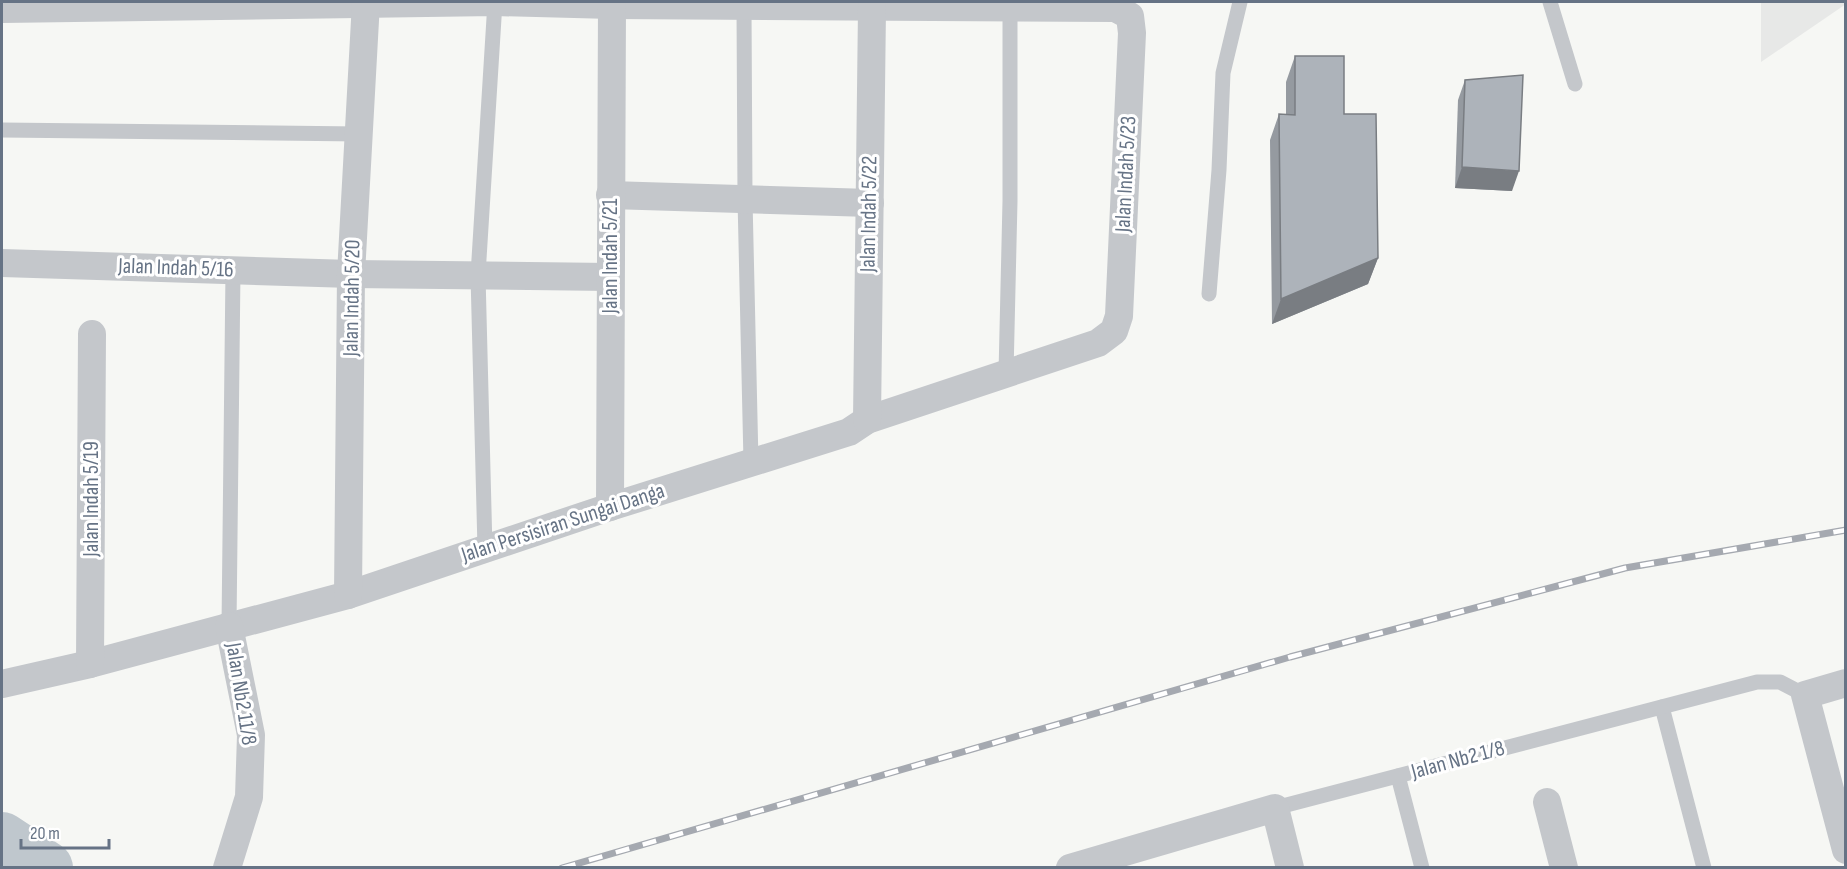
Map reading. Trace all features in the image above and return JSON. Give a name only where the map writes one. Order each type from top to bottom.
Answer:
[{"type":"street","points":[[2,9],[366,2],[1010,8]]},
{"type":"street","name":"Jalan Indah 5/20","points":[[348,595],[351,274],[366,2]]},
{"type":"street","name":"Jalan Indah 5/21","points":[[610,507],[612,5]]},
{"type":"street","name":"Jalan Indah 5/22","points":[[867,420],[872,8]]},
{"type":"street","name":"Jalan Indah 5/23","points":[[1010,8],[1115,8],[1130,16],[1132,33],[1119,316],[1114,331]]},
{"type":"street","points":[[610,195],[870,203]]},
{"type":"street","name":"Jalan Indah 5/16","points":[[2,263],[351,274],[610,277]]},
{"type":"street","name":"Jalan Persisiran Sungai Danga","points":[[2,684],[90,664],[348,595],[610,507],[849,432],[867,420],[1098,343],[1114,331]]},
{"type":"street","name":"Jalan Indah 5/19","points":[[90,664],[92,334]]},
{"type":"street","name":"Jalan Nb2 11/8","points":[[227,867],[249,797],[251,735],[229,626]]},
{"type":"street","points":[[1845,683],[1805,695],[1845,850]]},
{"type":"street","points":[[1547,802],[1564,867]]},
{"type":"street","points":[[1275,808],[1290,867]]},
{"type":"street","name":"Jalan Nb2 1/8","points":[[1070,867],[1125,860],[1275,808]]},
{"type":"lane","points":[[485,549],[478,276],[495,2]]},
{"type":"lane","points":[[1209,294],[1219,170],[1223,73],[1240,2]]},
{"type":"lane","points":[[1550,2],[1575,84]]},
{"type":"lane","points":[[744,7],[745,199],[751,462]]},
{"type":"lane","points":[[1006,374],[1010,201],[1010,8]]},
{"type":"lane","points":[[2,130],[359,134]]},
{"type":"lane","points":[[229,626],[233,270]]},
{"type":"lane","name":"Jalan Nb2 1/8","points":[[1275,808],[1757,682],[1780,682],[1805,695]]},
{"type":"lane","points":[[1662,707],[1704,867]]},
{"type":"lane","points":[[1398,776],[1422,867]]},
{"type":"shaded area","points":[[1761,2],[1845,2],[1846,4],[1761,62]]},
{"type":"building","points":[[1295,56],[1344,56],[1344,114],[1376,114],[1378,258],[1281,299],[1279,114],[1295,115]]},
{"type":"building","points":[[1523,75],[1519,171],[1462,167],[1465,80]]},
{"type":"waterway","points":[[2,839],[46,868]]},
{"type":"railway","points":[[562,868],[1290,657],[1625,568],[1846,530]]}]
